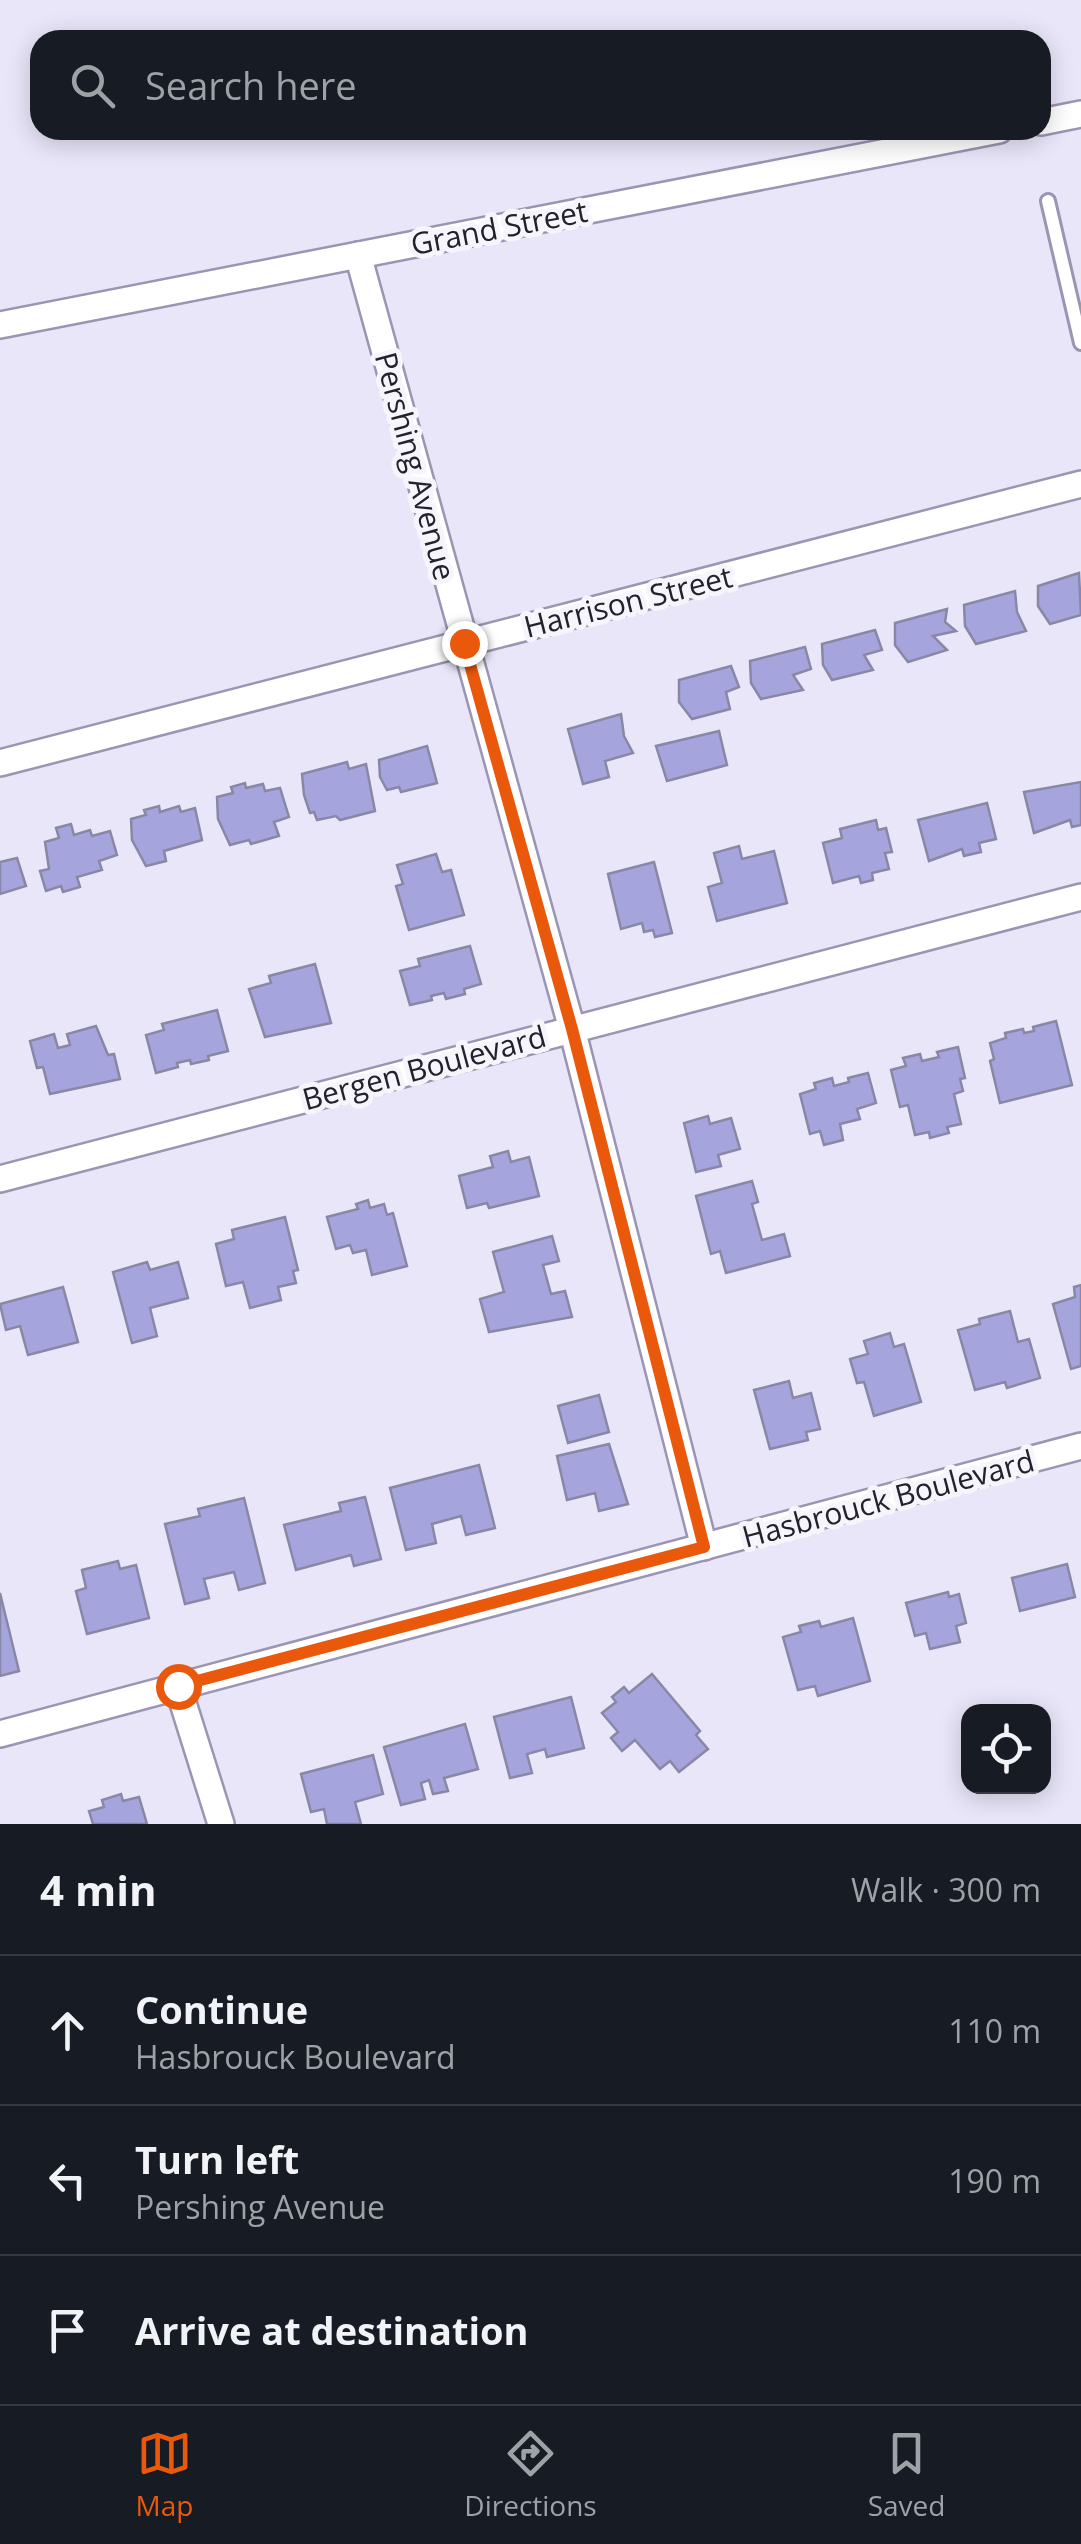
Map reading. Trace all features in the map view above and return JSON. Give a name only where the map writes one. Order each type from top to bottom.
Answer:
[{"type":"street","points":[[1051,120],[1081,114]]},
{"type":"street","name":"Grand Street","points":[[0,325],[947,140]]},
{"type":"street","name":"Pershing Avenue","points":[[358,255],[572,1029],[704,1547]]},
{"type":"street","name":"Harrison Street","points":[[0,763],[1081,484]]},
{"type":"street","name":"Bergen Boulevard","points":[[0,1179],[1081,897]]},
{"type":"street","name":"Hasbrouck Boulevard","points":[[0,1734],[1081,1446]]},
{"type":"street","points":[[178,1686],[221,1824]]},
{"type":"lane","points":[[1048,201],[1081,343]]},
{"type":"building","points":[[1079,573],[1081,615],[1050,624],[1038,606],[1038,586]]},
{"type":"building","points":[[1015,591],[1017,612],[1026,631],[976,644],[965,626],[964,605]]},
{"type":"building","points":[[947,609],[945,622],[956,631],[933,636],[947,650],[908,662],[895,645],[895,623]]},
{"type":"building","points":[[875,630],[882,650],[864,655],[873,670],[832,680],[823,665],[822,644]]},
{"type":"building","points":[[805,647],[811,669],[793,675],[803,690],[761,699],[751,683],[750,661]]},
{"type":"building","points":[[731,666],[739,687],[726,692],[730,709],[692,719],[679,702],[679,680]]},
{"type":"building","points":[[621,714],[624,736],[633,753],[605,761],[609,777],[583,784],[568,729]]},
{"type":"building","points":[[719,731],[727,765],[667,781],[656,746]]},
{"type":"building","points":[[427,746],[437,783],[401,792],[399,787],[387,790],[380,777],[379,760]]},
{"type":"building","points":[[347,762],[349,769],[366,764],[375,811],[340,820],[336,816],[317,820],[304,795],[302,774]]},
{"type":"building","points":[[1081,782],[1081,825],[1072,827],[1070,820],[1034,833],[1024,792]]},
{"type":"building","points":[[245,783],[246,788],[263,784],[265,791],[280,788],[289,817],[274,822],[279,836],[230,845],[218,819],[217,797],[233,793],[231,787]]},
{"type":"building","points":[[987,803],[996,839],[979,843],[981,852],[964,856],[962,849],[929,861],[918,820]]},
{"type":"building","points":[[159,806],[160,812],[179,806],[181,812],[195,808],[202,840],[164,851],[166,861],[146,866],[132,840],[131,819]]},
{"type":"building","points":[[876,820],[878,830],[886,828],[892,852],[885,853],[889,869],[872,873],[873,880],[861,883],[859,876],[833,883],[823,843],[842,838],[840,829]]},
{"type":"building","points":[[71,824],[74,835],[90,830],[92,836],[110,831],[117,855],[99,861],[102,870],[77,877],[80,887],[63,892],[61,886],[46,891],[40,871],[49,869],[45,842],[59,838],[56,828]]},
{"type":"building","points":[[739,846],[742,859],[774,851],[787,903],[717,921],[708,887],[722,883],[714,853]]},
{"type":"building","points":[[436,854],[442,872],[451,870],[464,915],[409,930],[396,886],[403,884],[397,865]]},
{"type":"building","points":[[17,858],[26,886],[0,894],[0,862]]},
{"type":"building","points":[[654,862],[672,933],[655,937],[653,930],[644,932],[642,923],[621,929],[608,874]]},
{"type":"building","points":[[470,946],[481,984],[464,989],[465,994],[446,999],[444,993],[410,1005],[400,971],[420,966],[418,959]]},
{"type":"building","points":[[315,964],[331,1023],[265,1037],[249,989],[271,983],[269,976]]},
{"type":"building","points":[[217,1010],[228,1051],[208,1056],[209,1060],[177,1063],[178,1067],[156,1073],[146,1035],[164,1030],[162,1024]]},
{"type":"building","points":[[1056,1021],[1072,1085],[1000,1103],[990,1043],[1006,1038],[1005,1033],[1034,1031],[1033,1027]]},
{"type":"building","points":[[96,1026],[108,1055],[114,1054],[120,1079],[50,1094],[30,1041],[54,1034],[58,1048],[70,1045],[67,1034]]},
{"type":"building","points":[[958,1047],[965,1078],[960,1079],[963,1091],[954,1094],[961,1124],[947,1127],[949,1133],[930,1138],[929,1132],[915,1135],[908,1105],[900,1107],[891,1070],[906,1066],[903,1058],[920,1054],[922,1061]]},
{"type":"building","points":[[868,1073],[876,1103],[857,1109],[860,1119],[840,1124],[843,1140],[824,1145],[820,1131],[810,1134],[800,1094],[816,1089],[814,1083],[832,1078],[834,1086]]},
{"type":"building","points":[[708,1116],[710,1124],[731,1118],[740,1149],[718,1155],[721,1166],[696,1172],[684,1123]]},
{"type":"building","points":[[508,1151],[511,1162],[529,1157],[539,1196],[489,1208],[487,1203],[467,1208],[459,1176],[493,1167],[490,1156]]},
{"type":"building","points":[[752,1181],[758,1202],[752,1204],[762,1240],[784,1234],[790,1256],[726,1273],[720,1251],[711,1254],[696,1196]]},
{"type":"building","points":[[368,1200],[370,1208],[384,1204],[387,1215],[393,1213],[407,1266],[372,1275],[366,1250],[353,1253],[350,1245],[336,1249],[327,1217],[358,1209],[356,1204]]},
{"type":"building","points":[[285,1217],[298,1270],[293,1271],[296,1283],[278,1287],[281,1300],[250,1308],[243,1282],[226,1286],[216,1244],[234,1239],[232,1230]]},
{"type":"building","points":[[552,1236],[559,1261],[543,1265],[551,1294],[565,1291],[572,1317],[489,1332],[480,1299],[504,1292],[493,1252]]},
{"type":"building","points":[[147,1262],[150,1270],[178,1262],[188,1298],[150,1308],[157,1336],[132,1343],[113,1272]]},
{"type":"building","points":[[1081,1285],[1081,1366],[1071,1369],[1053,1304],[1075,1297],[1074,1287]]},
{"type":"building","points":[[63,1287],[78,1342],[28,1355],[20,1326],[6,1330],[0,1304]]},
{"type":"building","points":[[1010,1311],[1018,1342],[1029,1339],[1040,1378],[1007,1388],[1005,1382],[975,1390],[958,1330],[980,1324],[979,1319]]},
{"type":"building","points":[[890,1333],[894,1347],[904,1344],[921,1402],[874,1416],[864,1382],[857,1383],[850,1359],[868,1354],[864,1341]]},
{"type":"building","points":[[789,1381],[793,1398],[811,1393],[820,1429],[806,1432],[808,1440],[770,1449],[754,1390]]},
{"type":"building","points":[[599,1395],[609,1432],[568,1443],[558,1406]]},
{"type":"building","points":[[609,1444],[628,1504],[599,1511],[595,1493],[567,1500],[557,1456]]},
{"type":"building","points":[[479,1465],[495,1528],[466,1535],[461,1516],[432,1524],[436,1543],[406,1550],[390,1488]]},
{"type":"building","points":[[365,1497],[381,1559],[354,1566],[351,1555],[296,1570],[284,1525],[341,1511],[339,1503]]},
{"type":"building","points":[[244,1498],[265,1583],[239,1590],[234,1572],[204,1579],[209,1598],[185,1604],[165,1524],[200,1516],[198,1509]]},
{"type":"building","points":[[118,1561],[120,1569],[136,1565],[149,1618],[87,1634],[76,1591],[86,1588],[82,1570]]},
{"type":"building","points":[[1067,1564],[1075,1597],[1020,1611],[1012,1578]]},
{"type":"building","points":[[948,1592],[949,1597],[959,1594],[966,1623],[956,1626],[960,1642],[930,1649],[926,1633],[915,1636],[906,1603]]},
{"type":"building","points":[[0,1593],[19,1671],[0,1676]]},
{"type":"building","points":[[853,1618],[870,1681],[818,1696],[815,1686],[798,1690],[783,1637],[801,1632],[799,1626],[819,1621],[821,1627]]},
{"type":"building","points":[[652,1674],[700,1731],[696,1735],[708,1749],[679,1772],[670,1761],[660,1769],[635,1740],[622,1751],[611,1738],[618,1732],[602,1713],[616,1702],[612,1697],[624,1687],[629,1693]]},
{"type":"building","points":[[571,1697],[584,1748],[547,1757],[545,1749],[527,1754],[532,1773],[510,1778],[494,1717]]},
{"type":"building","points":[[465,1724],[478,1769],[444,1778],[448,1791],[433,1794],[429,1780],[421,1783],[425,1799],[401,1805],[384,1747]]},
{"type":"building","points":[[373,1755],[383,1794],[355,1802],[361,1824],[327,1824],[324,1809],[311,1812],[301,1774]]},
{"type":"building","points":[[121,1794],[123,1801],[139,1797],[147,1824],[93,1824],[89,1811],[104,1807],[102,1800]]},
{"type":"route","points":[[178,1686],[704,1547],[572,1029],[464,643]]}]
